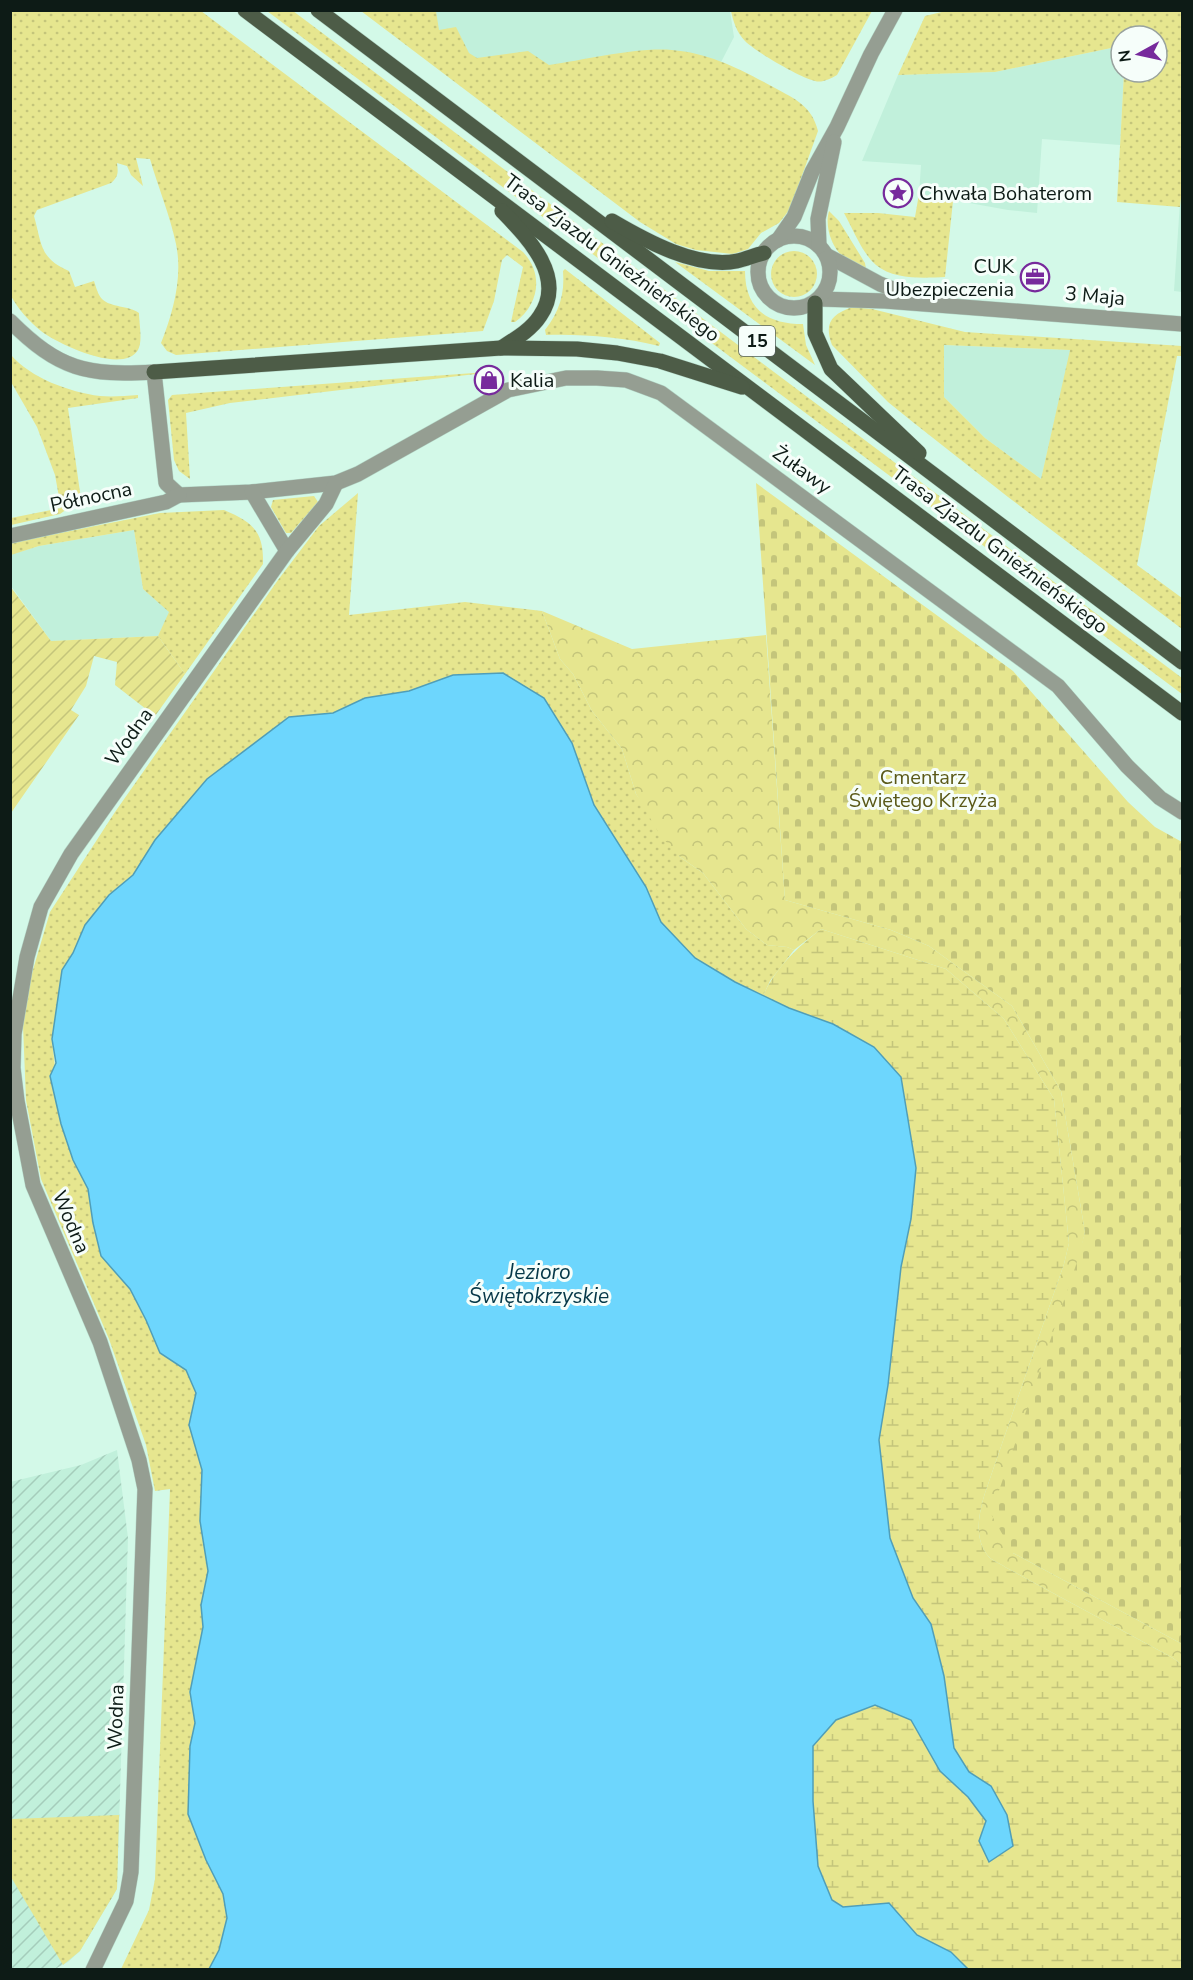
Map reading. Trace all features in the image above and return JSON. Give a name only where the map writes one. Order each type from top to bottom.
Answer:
[{"type":"main road","name":"Trasa Zjazdu Gnieźnieńskiego","points":[[245,10],[1182,713]]},
{"type":"main road","name":"Trasa Zjazdu Gnieźnieńskiego","points":[[318,10],[1182,662]]},
{"type":"main road","points":[[461,171],[524,233],[545,266],[550,286],[547,302],[540,316],[525,332],[501,348]]},
{"type":"main road","points":[[552,186],[638,236],[696,259],[717,263],[737,261],[764,253]]},
{"type":"main road","points":[[817,301],[813,323],[815,333],[831,369],[961,495]]},
{"type":"main road","points":[[154,372],[501,348],[577,350],[617,353],[660,361],[756,392]]},
{"type":"street","points":[[837,127],[818,219],[823,251],[830,266],[830,278],[826,289],[817,301],[794,309],[783,307],[773,302],[760,285],[759,263],[764,253],[778,240],[794,217],[812,172],[895,10]]},
{"type":"street","points":[[778,240],[787,237],[804,237],[823,251]]},
{"type":"street","name":"3 Maja","points":[[823,251],[880,284],[933,304]]},
{"type":"street","name":"3 Maja","points":[[817,301],[933,304],[1182,324]]},
{"type":"street","points":[[10,321],[47,354],[73,366],[98,372],[123,374],[154,372],[166,483],[179,495]]},
{"type":"street","name":"Żuławy","points":[[252,492],[336,483],[358,474],[508,390],[566,378],[626,380],[661,393],[1058,686],[1136,774],[1160,798],[1182,812]]},
{"type":"street","name":"Wodna","points":[[93,1970],[126,1901],[131,1872],[145,1489],[139,1460],[100,1342],[33,1185],[17,1101],[13,1068],[14,1034],[27,957],[41,908],[71,854],[287,551],[326,504],[336,483]]},
{"type":"street","points":[[252,492],[287,551]]},
{"type":"street","name":"Północna","points":[[10,536],[166,502],[179,495],[252,492]]},
{"type":"shaded area","points":[[405,11],[730,11],[734,37],[718,68],[503,84]]},
{"type":"shaded area","points":[[1109,48],[1109,84],[1123,84],[1120,145],[1042,139],[1037,213],[919,194],[921,165],[862,161],[898,75],[995,72]]},
{"type":"shaded area","points":[[1182,188],[1182,292],[1174,291]]},
{"type":"shaded area","points":[[944,345],[1071,350],[1041,479],[985,438],[944,397]]},
{"type":"shaded area","points":[[134,530],[143,589],[170,612],[158,636],[51,641],[11,586],[10,555],[39,546]]},
{"type":"shaded area","points":[[117,1450],[128,1538],[117,1889],[80,1951],[68,1962],[55,1969],[11,1969],[10,1482],[81,1465]]},
{"type":"green space","points":[[731,10],[872,11],[837,75],[818,81],[808,79],[751,46],[738,31]]},
{"type":"green space","points":[[950,10],[1182,11],[1182,188],[1180,207],[1117,202],[1123,84],[1169,84],[1169,24],[1109,24],[1109,48],[995,72],[898,75],[925,16]]},
{"type":"green space","points":[[10,11],[201,11],[523,252],[530,261],[536,279],[534,298],[529,307],[515,322],[511,322],[523,267],[507,255],[502,260],[494,301],[483,331],[176,355],[167,351],[161,343],[176,295],[178,256],[176,244],[150,159],[136,158],[143,186],[131,175],[127,166],[117,163],[117,174],[111,183],[37,210],[34,216],[43,249],[52,261],[69,271],[75,287],[94,281],[99,295],[106,302],[139,313],[141,337],[138,350],[130,357],[105,358],[90,355],[49,337],[28,319],[11,296]]},
{"type":"green space","points":[[267,11],[293,11],[1182,678],[1182,694]]},
{"type":"green space","points":[[361,11],[436,11],[439,30],[456,27],[469,53],[477,58],[528,51],[549,65],[643,50],[672,50],[699,55],[738,69],[796,100],[812,115],[818,131],[790,209],[779,223],[761,233],[748,249],[733,254],[696,250],[676,244],[640,222]]},
{"type":"green space","points":[[919,194],[953,201],[945,277],[900,276],[883,270],[866,254],[844,213],[878,213],[915,217]]},
{"type":"green space","points":[[829,211],[839,221],[865,263],[866,269],[848,261],[834,245],[829,232]]},
{"type":"green space","points":[[794,251],[803,252],[811,257],[816,265],[816,283],[811,291],[803,296],[794,297],[785,296],[777,291],[772,283],[771,274],[772,265],[777,257],[785,252]]},
{"type":"green space","points":[[675,262],[709,271],[745,271],[749,295],[761,312],[779,321],[803,324],[806,345],[815,365]]},
{"type":"green space","points":[[565,269],[660,343],[659,346],[603,337],[546,335],[545,330],[560,302]]},
{"type":"green space","points":[[852,307],[872,309],[965,332],[1182,346],[1182,356],[1177,356],[1137,565],[1182,598],[1182,629],[1008,497],[888,402],[832,345],[829,331],[831,321],[839,313]],"holes":[[[944,345],[1070,350],[1041,479],[985,438],[944,397]]]},
{"type":"green space","points":[[11,355],[29,371],[51,383],[100,396],[138,395],[138,398],[68,408],[81,499],[60,514],[11,525],[11,518],[61,508],[55,475],[37,427],[11,382]]},
{"type":"green space","points":[[501,371],[230,403],[186,413],[190,479],[179,471],[174,460],[168,400],[172,395]]},
{"type":"green space","name":"Cmentarz Świętego Krzyża","points":[[756,483],[1013,671],[1128,802],[1155,827],[1182,842],[1182,1644],[1013,1553],[991,1514],[1076,1265],[1085,1232],[1061,1091],[1012,1006],[929,946],[891,930],[785,900]]},
{"type":"green space","points":[[358,493],[349,615],[465,602],[542,611],[560,659],[573,674],[592,711],[622,749],[636,794],[680,857],[703,873],[746,929],[767,945],[794,950],[770,981],[763,996],[695,958],[661,922],[646,887],[594,805],[585,783],[453,675],[409,691],[365,698],[333,713],[291,717],[155,840],[133,875],[109,895],[85,925],[73,953],[62,970],[52,1039],[61,1124],[73,1160],[88,1189],[101,1256],[130,1289],[160,1353],[186,1369],[196,1393],[189,1425],[202,1470],[200,1521],[208,1571],[201,1605],[203,1627],[190,1692],[195,1723],[190,1746],[188,1814],[206,1860],[223,1894],[227,1918],[219,1950],[209,1969],[121,1969],[149,1910],[155,1879],[170,1489],[155,1491],[146,1445],[109,1339],[41,1179],[26,1100],[23,1025],[30,980],[50,912],[115,812],[278,580],[319,526]]},
{"type":"green space","points":[[314,496],[318,502],[291,533],[286,533],[271,507],[273,500]]},
{"type":"green space","points":[[224,510],[242,519],[255,530],[261,544],[263,564],[185,674],[158,636],[169,612],[143,589],[134,530],[39,546],[11,555],[10,543],[160,513]]},
{"type":"green space","points":[[10,586],[51,641],[158,636],[185,674],[155,716],[115,685],[117,662],[94,656],[86,686],[71,710],[79,715],[11,813]]},
{"type":"green space","points":[[542,611],[632,649],[766,635],[785,900],[891,930],[929,946],[1012,1006],[1061,1091],[1085,1232],[1013,1553],[1182,1644],[1182,1665],[993,1560],[984,1550],[979,1534],[979,1517],[985,1493],[1064,1264],[1069,1243],[1054,1099],[1004,1019],[946,969],[821,929],[794,950],[767,945],[746,929],[703,873],[680,857],[660,835],[636,794],[622,749],[592,711],[573,674],[560,659]]},
{"type":"green space","points":[[821,929],[946,969],[1004,1019],[1054,1099],[1069,1243],[1064,1264],[985,1493],[979,1517],[979,1534],[984,1550],[993,1560],[1182,1665],[1182,1969],[968,1969],[951,1952],[917,1935],[889,1903],[843,1907],[832,1901],[818,1866],[813,1801],[813,1746],[836,1720],[875,1705],[911,1720],[940,1771],[968,1797],[986,1821],[979,1841],[1007,1815],[991,1786],[969,1772],[954,1748],[944,1676],[931,1624],[913,1598],[890,1538],[879,1440],[888,1385],[901,1267],[911,1219],[916,1168],[901,1077],[874,1047],[833,1024],[763,996],[774,976],[788,959]]},
{"type":"green space","points":[[119,1815],[117,1889],[80,1951],[63,1965],[11,1877],[11,1819]]},
{"type":"water","name":"Jezioro Świętokrzyskie","points":[[503,673],[544,698],[572,743],[594,805],[646,887],[661,922],[695,958],[735,982],[789,1008],[833,1024],[874,1047],[901,1077],[916,1168],[911,1219],[901,1267],[888,1385],[879,1440],[890,1538],[913,1598],[931,1624],[944,1676],[954,1748],[969,1772],[991,1786],[1007,1815],[1013,1846],[989,1862],[979,1841],[986,1821],[968,1797],[940,1771],[911,1720],[875,1705],[836,1720],[813,1746],[813,1801],[818,1866],[832,1900],[843,1907],[889,1903],[917,1935],[951,1952],[968,1969],[209,1969],[219,1950],[227,1918],[223,1894],[206,1860],[188,1814],[190,1746],[195,1723],[190,1692],[203,1627],[201,1605],[208,1571],[200,1521],[202,1470],[189,1425],[196,1393],[186,1370],[160,1353],[130,1289],[101,1256],[88,1189],[73,1160],[61,1124],[50,1076],[56,1063],[52,1039],[62,970],[73,953],[85,925],[109,895],[133,875],[155,840],[207,779],[289,717],[333,713],[365,698],[409,691],[453,675]]},
{"type":"place","name":"Chwała Bohaterom","points":[[898,193]]},
{"type":"place","name":"CUK Ubezpieczenia","points":[[1035,277]]},
{"type":"place","name":"Kalia","points":[[489,380]]}]
